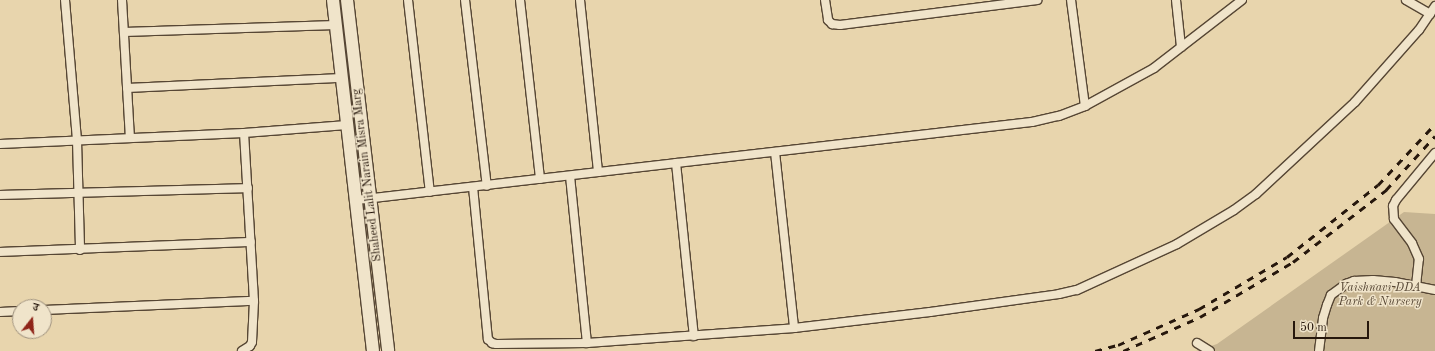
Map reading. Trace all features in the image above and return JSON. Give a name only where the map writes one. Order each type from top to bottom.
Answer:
[{"type":"street","points":[[66,0],[77,140],[80,250]]},
{"type":"street","points":[[122,0],[130,138]]},
{"type":"street","name":"Shaheed Lalit Narain Misra Marg","points":[[333,0],[373,351]]},
{"type":"street","name":"Shaheed Lalit Narain Misra Marg","points":[[347,0],[388,351]]},
{"type":"street","points":[[408,0],[430,192]]},
{"type":"street","points":[[465,0],[487,186]]},
{"type":"street","points":[[520,0],[540,179]]},
{"type":"street","points":[[580,0],[598,172]]},
{"type":"street","points":[[825,0],[828,20],[832,24],[840,26],[1037,0]]},
{"type":"street","points":[[1071,0],[1085,106]]},
{"type":"street","points":[[1176,0],[1181,47]]},
{"type":"street","points":[[356,200],[1032,122],[1059,116],[1085,106],[1135,80],[1242,0]]},
{"type":"street","points":[[1406,0],[1430,14]]},
{"type":"street","points":[[473,187],[488,339],[492,343],[496,344],[587,343],[794,328],[930,312],[1059,294],[1077,290],[1177,244],[1228,214],[1256,194],[1355,102],[1430,14],[1435,6]]},
{"type":"street","points":[[124,32],[336,25]]},
{"type":"street","points":[[127,88],[342,78]]},
{"type":"street","points":[[0,144],[244,133],[347,125]]},
{"type":"street","points":[[242,351],[250,346],[252,342],[254,301],[244,133]]},
{"type":"street","points":[[775,152],[794,328]]},
{"type":"street","points":[[1416,286],[1419,264],[1418,260],[1412,243],[1394,219],[1393,206],[1396,200],[1435,153]]},
{"type":"street","points":[[676,163],[694,336]]},
{"type":"street","points":[[570,176],[587,343]]},
{"type":"street","points":[[0,195],[79,194],[248,188]]},
{"type":"street","points":[[0,252],[251,242]]},
{"type":"street","points":[[1319,351],[1323,318],[1331,295],[1338,289],[1354,281],[1373,280],[1435,290]]},
{"type":"street","points":[[52,310],[254,301]]},
{"type":"street","points":[[0,312],[12,311]]},
{"type":"street","points":[[1197,343],[1210,351]]},
{"type":"green space","name":"Vaishnavi DDA Park & Nursery","points":[[1404,212],[1435,214],[1435,351],[1196,351],[1217,344]]},
{"type":"railway","points":[[1095,351],[1118,345],[1199,309],[1287,257],[1378,185],[1435,124]]},
{"type":"railway","points":[[1123,351],[1200,317],[1293,262],[1386,190],[1435,136]]}]
